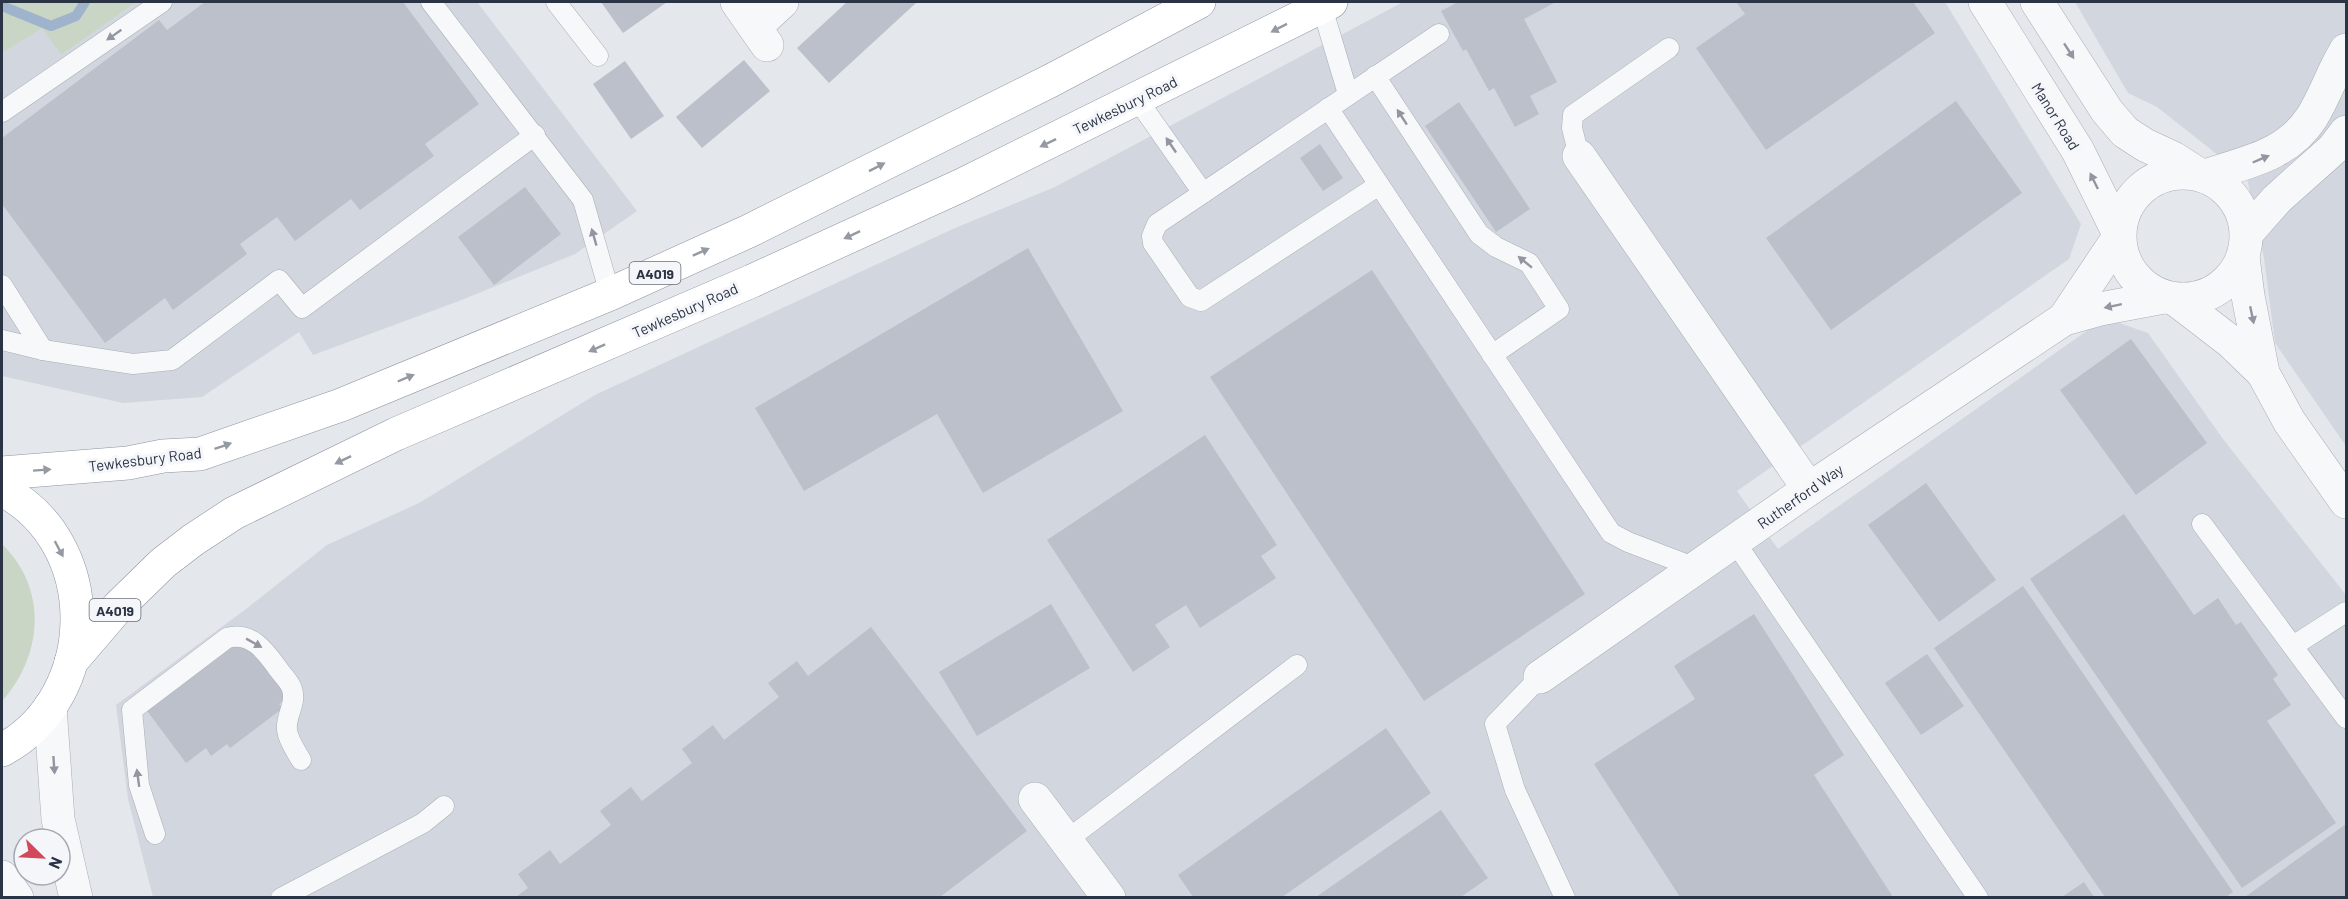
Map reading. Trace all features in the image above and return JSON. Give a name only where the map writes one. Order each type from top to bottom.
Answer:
[{"type":"highway","name":"Tewkesbury Road","points":[[2,473],[128,463],[163,456],[200,453],[341,405],[610,294],[749,231],[1052,80],[1199,2]]},
{"type":"highway","name":"Tewkesbury Road","points":[[71,662],[118,607],[163,563],[234,513],[396,434],[752,281],[962,184],[1326,4]]},
{"type":"highway","points":[[2,490],[27,507],[40,520],[64,559],[73,581],[78,608],[77,635],[63,685],[50,707],[36,724],[2,750]]},
{"type":"street","points":[[753,24],[782,2]]},
{"type":"street","name":"Manor Road","points":[[1985,2],[2078,151],[2119,236]]},
{"type":"street","points":[[2037,2],[2107,111],[2125,132],[2221,185],[2235,198],[2243,214],[2248,296],[2263,373],[2289,421],[2346,502]]},
{"type":"street","points":[[2263,373],[2231,342],[2169,298],[2146,288],[2132,275],[2122,257],[2119,236],[2122,216],[2131,199],[2144,185],[2161,176],[2179,172],[2202,175],[2250,163],[2270,155],[2293,140],[2312,116],[2346,50]]},
{"type":"street","points":[[2169,298],[2196,299],[2217,291],[2232,276],[2245,245],[2277,199],[2334,149],[2346,132]]},
{"type":"street","points":[[1579,156],[1809,489]]},
{"type":"street","name":"Rutherford Way","points":[[2064,319],[2119,236]]},
{"type":"street","name":"Rutherford Way","points":[[1540,677],[1809,489],[2064,319],[2100,309],[2169,298]]},
{"type":"street","points":[[50,707],[58,819],[76,897]]},
{"type":"street","points":[[1035,799],[1109,897]]},
{"type":"street","points":[[2,877],[17,897]]},
{"type":"lane","points":[[2,112],[162,2]]},
{"type":"lane","points":[[431,2],[583,200],[610,294]]},
{"type":"lane","points":[[556,2],[598,56]]},
{"type":"lane","points":[[1326,4],[1348,94]]},
{"type":"lane","points":[[1379,185],[1201,301],[1190,297],[1157,249],[1152,236],[1157,224],[1439,34]]},
{"type":"lane","points":[[1579,156],[1572,128],[1573,114],[1669,48]]},
{"type":"lane","points":[[1375,76],[1479,234],[1496,247],[1529,263],[1559,309],[1492,355]]},
{"type":"lane","points":[[1137,99],[1203,193]]},
{"type":"lane","points":[[1328,108],[1611,533],[1628,542],[1696,568]]},
{"type":"lane","points":[[2,340],[43,350],[133,364],[172,360],[279,280],[302,308],[535,135]]},
{"type":"lane","points":[[2,285],[43,350]]},
{"type":"lane","points":[[2202,524],[2346,718]]},
{"type":"lane","points":[[1735,542],[1978,897]]},
{"type":"lane","points":[[2294,646],[2346,612]]},
{"type":"lane","points":[[155,834],[139,784],[132,710],[227,638],[235,636],[244,638],[262,647],[292,687],[294,700],[287,723],[287,733],[301,760]]},
{"type":"lane","points":[[1067,840],[1297,665]]},
{"type":"lane","points":[[1540,677],[1495,724],[1515,790],[1565,897]]},
{"type":"lane","points":[[280,897],[423,823],[444,806]]},
{"type":"shaded area","points":[[137,2],[477,2],[637,211],[575,254],[459,301],[313,355],[299,332],[202,397],[123,403],[2,376],[2,53],[42,27],[61,55]]},
{"type":"shaded area","points":[[1403,2],[1945,2],[2081,224],[2069,259],[1737,491],[1778,549],[2105,318],[2148,333],[2223,439],[2346,595],[2346,897],[153,897],[128,799],[116,705],[246,609],[327,545],[419,503],[595,395],[955,228],[1055,187]]},
{"type":"shaded area","points":[[2075,2],[2346,2],[2346,446],[2275,343],[2264,258],[2247,178],[2157,107],[2128,93]]},
{"type":"green space","points":[[2,2],[137,2],[61,55],[42,28],[2,53]]},
{"type":"green space","points":[[2,544],[17,562],[27,581],[33,601],[35,622],[26,663],[16,683],[2,701]]},
{"type":"building","points":[[205,2],[403,2],[479,104],[425,144],[434,156],[360,210],[351,199],[295,241],[277,217],[240,244],[247,254],[173,310],[165,298],[105,343],[2,204],[2,138],[159,20],[167,30]]},
{"type":"building","points":[[601,2],[667,2],[623,33]]},
{"type":"building","points":[[847,2],[917,2],[829,83],[797,48]]},
{"type":"building","points":[[1458,2],[1556,2],[1524,19],[1557,82],[1530,96],[1539,114],[1515,127],[1494,88],[1489,91],[1466,49],[1463,51],[1441,11]]},
{"type":"building","points":[[1736,2],[1913,2],[1935,33],[1766,150],[1696,48],[1745,14]]},
{"type":"building","points":[[744,60],[770,91],[702,148],[676,117]]},
{"type":"building","points":[[625,61],[664,116],[631,139],[593,84]]},
{"type":"building","points":[[1956,101],[2022,193],[1831,330],[1766,238]]},
{"type":"building","points":[[1459,102],[1530,209],[1496,232],[1425,126]]},
{"type":"building","points":[[1320,144],[1343,178],[1323,191],[1300,158]]},
{"type":"building","points":[[525,187],[561,234],[494,285],[458,237]]},
{"type":"building","points":[[1028,248],[1123,411],[983,493],[937,414],[804,491],[755,408]]},
{"type":"building","points":[[1372,270],[1585,594],[1424,701],[1210,377]]},
{"type":"building","points":[[2131,339],[2207,443],[2136,495],[2060,390]]},
{"type":"building","points":[[1205,435],[1277,545],[1261,556],[1276,578],[1200,628],[1186,605],[1155,625],[1170,647],[1133,672],[1047,540]]},
{"type":"building","points":[[1926,483],[1996,580],[1939,622],[1868,525]]},
{"type":"building","points":[[2124,514],[2194,615],[2218,598],[2236,625],[2241,622],[2278,675],[2273,679],[2291,705],[2267,721],[2336,823],[2242,888],[2030,579]]},
{"type":"building","points":[[2023,586],[2233,892],[2226,897],[2105,897],[1934,648]]},
{"type":"building","points":[[1051,604],[1090,668],[977,736],[939,672]]},
{"type":"building","points":[[1754,614],[1844,755],[1814,775],[1893,897],[1680,897],[1594,764],[1695,699],[1674,666]]},
{"type":"building","points":[[871,627],[1027,831],[940,897],[516,897],[528,888],[518,874],[550,850],[560,864],[584,846],[611,825],[600,811],[631,787],[642,801],[692,763],[682,749],[713,725],[724,740],[779,697],[768,683],[797,661],[808,676]]},
{"type":"building","points":[[237,638],[248,645],[286,687],[282,690],[288,698],[279,704],[283,708],[230,748],[227,744],[211,756],[206,748],[186,763],[145,708]]},
{"type":"building","points":[[1927,654],[1964,706],[1921,735],[1885,683]]},
{"type":"building","points":[[1386,728],[1431,793],[1282,897],[1193,897],[1178,875]]},
{"type":"building","points":[[1441,810],[1488,878],[1461,897],[1316,897]]},
{"type":"building","points":[[2346,824],[2346,897],[2245,897]]},
{"type":"building","points":[[2084,882],[2094,897],[2062,897]]},
{"type":"waterway","points":[[2,6],[51,26],[76,16],[85,2]]}]
